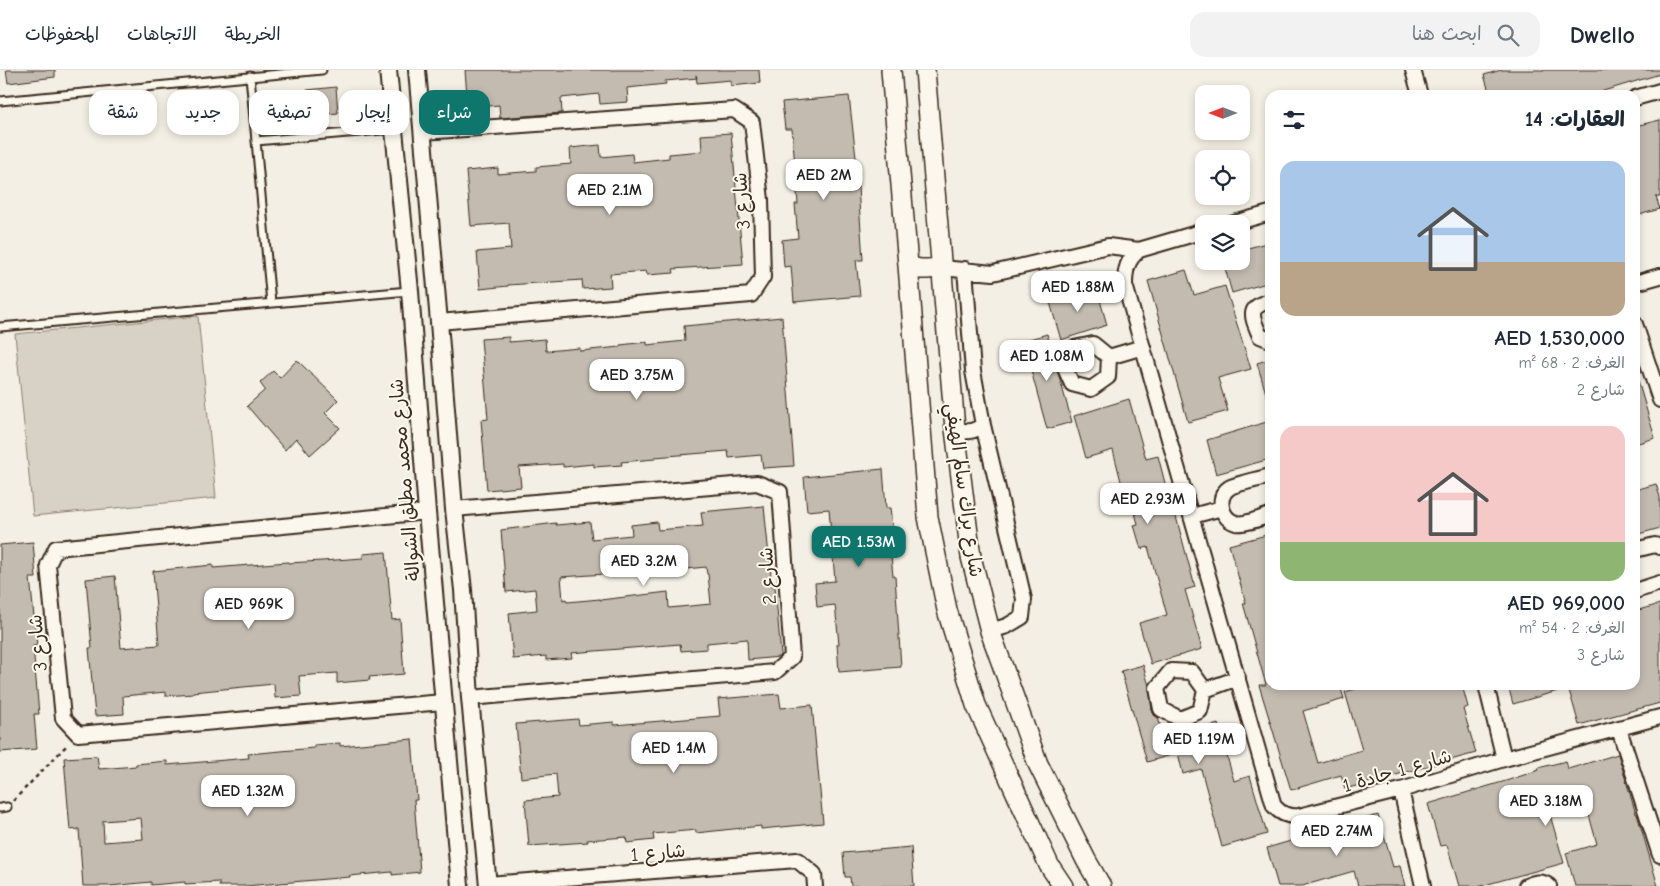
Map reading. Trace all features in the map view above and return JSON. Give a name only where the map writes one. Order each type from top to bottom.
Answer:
[{"type":"main road","name":"شارع براك سالم الهيفي","points":[[891,70],[928,517],[947,610],[976,705],[1049,865],[1063,886]]},
{"type":"main road","name":"شارع براك سالم الهيفي","points":[[925,70],[950,377],[971,557],[990,631],[1038,764],[1101,886]]},
{"type":"main road","points":[[908,265],[916,269],[925,270],[942,268]]},
{"type":"main road","points":[[917,381],[922,371],[932,367],[943,369],[950,377]]},
{"type":"street","name":"شارع محمد مطلق الشوالة","points":[[388,70],[390,90]]},
{"type":"street","points":[[417,70],[419,91]]},
{"type":"street","points":[[1413,70],[1419,90]]},
{"type":"street","points":[[1640,97],[1660,91]]},
{"type":"street","name":"شارع 3","points":[[440,322],[750,296],[763,277],[761,200],[752,122],[734,110],[490,127]]},
{"type":"street","name":"شارع محمد مطلق الشوالة","points":[[395,135],[410,291],[426,512],[460,886]]},
{"type":"street","points":[[423,135],[454,509],[463,590],[470,698],[488,885]]},
{"type":"street","points":[[1250,219],[1265,214]]},
{"type":"street","points":[[942,268],[994,273],[1108,246],[1139,250],[1195,234]]},
{"type":"street","name":"شارع 1 جادة 1","points":[[1139,250],[1132,256],[1127,265],[1125,285],[1274,806],[1279,811],[1292,817],[1299,816],[1401,790],[1504,759],[1660,717]]},
{"type":"street","points":[[964,269],[973,371],[983,425],[1024,599],[1022,617],[1007,626],[990,631]]},
{"type":"street","points":[[1640,282],[1660,276]]},
{"type":"street","points":[[1265,302],[1259,304],[1253,314],[1260,336],[1265,339]]},
{"type":"street","points":[[1640,339],[1659,394]]},
{"type":"street","points":[[1108,357],[1143,347]]},
{"type":"street","points":[[955,429],[966,433],[975,431],[983,425]]},
{"type":"street","points":[[1265,477],[1229,487],[1221,501],[1226,516],[1234,522],[1240,523],[1265,516]]},
{"type":"street","name":"شارع 2","points":[[454,509],[757,484],[780,492],[792,658],[775,672],[470,698]]},
{"type":"street","points":[[1192,516],[1222,508]]},
{"type":"street","name":"شارع 3","points":[[78,734],[63,718],[48,565],[56,548],[426,512]]},
{"type":"street","points":[[1640,549],[1656,544],[1660,546]]},
{"type":"street","points":[[1640,589],[1660,583]]},
{"type":"street","points":[[434,590],[440,597],[448,600],[455,598],[463,590]]},
{"type":"street","points":[[438,642],[442,629],[450,627],[459,629],[465,639]]},
{"type":"street","points":[[1205,690],[1238,678]]},
{"type":"street","points":[[1487,690],[1504,759]]},
{"type":"street","points":[[78,734],[443,702]]},
{"type":"street","points":[[1619,729],[1660,855]]},
{"type":"street","points":[[1401,790],[1423,886]]},
{"type":"street","name":"شارع 1","points":[[488,885],[796,860],[814,874],[815,886]]},
{"type":"street","points":[[1526,886],[1538,882],[1549,886]]},
{"type":"lane","points":[[0,101],[322,70]]},
{"type":"lane","points":[[250,76],[271,303]]},
{"type":"lane","points":[[256,142],[339,134]]},
{"type":"lane","points":[[0,327],[410,291]]},
{"type":"path","points":[[3,808],[78,734]]},
{"type":"shaded area","points":[[198,316],[216,498],[33,516],[15,334]]},
{"type":"building","points":[[6,70],[55,70],[55,77],[8,83]]},
{"type":"building","points":[[465,70],[759,70],[760,83],[731,86],[731,80],[697,83],[696,78],[665,81],[666,84],[627,88],[628,102],[600,104],[599,94],[561,98],[562,113],[500,118],[499,105],[490,106],[490,90],[467,90]]},
{"type":"building","points":[[1501,70],[1660,70],[1660,74],[1607,90],[1488,90],[1484,75]]},
{"type":"building","points":[[336,87],[338,113],[329,114],[329,90],[307,90]]},
{"type":"building","points":[[849,96],[856,158],[863,260],[856,260],[860,296],[794,302],[791,266],[784,267],[782,240],[798,238],[795,204],[798,204],[792,129],[785,129],[782,102]]},
{"type":"building","points":[[1660,120],[1660,197],[1656,197],[1660,209],[1640,215],[1640,125]]},
{"type":"building","points":[[731,133],[743,264],[673,269],[674,273],[647,275],[646,271],[610,274],[611,287],[583,289],[582,280],[508,285],[480,289],[477,252],[511,249],[509,223],[471,226],[466,171],[498,168],[498,174],[536,171],[536,167],[571,164],[570,148],[600,145],[601,157],[632,154],[633,162],[669,158],[669,154],[702,151],[701,135]]},
{"type":"building","points":[[1265,243],[1265,283],[1232,293],[1226,270],[1250,270],[1250,248]]},
{"type":"building","points":[[1186,270],[1194,295],[1225,286],[1251,369],[1218,378],[1228,411],[1188,422],[1148,281]]},
{"type":"building","points":[[1096,286],[1107,325],[1061,340],[1049,299]]},
{"type":"building","points":[[782,317],[794,466],[763,468],[761,455],[729,458],[728,451],[655,457],[655,459],[621,462],[622,465],[594,467],[594,464],[563,467],[563,464],[519,467],[521,487],[487,490],[481,420],[488,419],[481,339],[509,337],[509,342],[545,339],[546,351],[580,348],[580,351],[647,342],[647,345],[685,341],[684,326]]},
{"type":"building","points":[[1047,334],[1072,422],[1047,429],[1023,341]]},
{"type":"building","points":[[297,360],[338,400],[325,413],[340,428],[310,455],[296,438],[285,450],[247,406],[265,390],[260,383],[273,371],[280,378]]},
{"type":"building","points":[[1265,361],[1265,390],[1257,363]]},
{"type":"building","points":[[1640,388],[1655,438],[1640,442]]},
{"type":"building","points":[[1129,399],[1146,459],[1158,456],[1173,514],[1175,513],[1195,587],[1185,590],[1202,649],[1151,664],[1139,623],[1167,615],[1148,547],[1141,549],[1134,525],[1138,524],[1129,492],[1124,493],[1113,450],[1086,458],[1074,416]]},
{"type":"building","points":[[1265,423],[1265,460],[1216,474],[1207,440]]},
{"type":"building","points":[[883,469],[886,508],[890,508],[893,535],[889,535],[893,576],[895,576],[901,667],[839,672],[837,644],[839,644],[835,605],[817,607],[815,583],[835,581],[829,509],[807,511],[804,477]]},
{"type":"building","points":[[1656,484],[1660,497],[1660,528],[1640,534],[1640,489]]},
{"type":"building","points":[[764,506],[772,586],[775,586],[781,655],[779,657],[748,660],[747,639],[707,643],[707,649],[681,651],[680,644],[571,653],[572,658],[546,660],[546,656],[513,659],[509,613],[537,610],[535,589],[506,592],[501,530],[556,523],[556,525],[590,522],[592,539],[632,535],[631,525],[657,522],[658,530],[703,526],[701,512]],"holes":[[[706,567],[711,604],[669,608],[668,592],[600,600],[567,602],[566,599],[563,600],[561,577],[635,572],[635,574]]]},
{"type":"building","points":[[1265,535],[1265,681],[1243,603],[1246,603],[1229,545]]},
{"type":"building","points":[[33,542],[36,578],[30,578],[37,646],[33,646],[39,714],[34,714],[37,749],[0,752],[0,545]]},
{"type":"building","points":[[386,552],[392,620],[400,619],[404,674],[369,677],[370,680],[337,683],[337,673],[299,676],[301,696],[275,698],[274,684],[193,692],[193,694],[166,696],[166,692],[123,696],[124,714],[95,716],[89,648],[92,648],[86,579],[115,576],[121,648],[159,645],[153,571],[213,565],[213,568],[363,558],[363,554]]},
{"type":"building","points":[[1660,604],[1660,703],[1579,725],[1569,690],[1640,690],[1640,610]]},
{"type":"building","points":[[1143,665],[1149,686],[1152,711],[1158,718],[1165,740],[1218,724],[1234,781],[1250,776],[1267,834],[1222,847],[1201,769],[1183,774],[1178,753],[1147,762],[1121,671]]},
{"type":"building","points":[[1259,685],[1265,685],[1265,690],[1341,690],[1344,699],[1303,711],[1318,763],[1362,750],[1345,692],[1352,690],[1463,690],[1468,707],[1463,709],[1476,753],[1345,789],[1341,775],[1291,790]]},
{"type":"building","points":[[1509,690],[1561,690],[1513,704]]},
{"type":"building","points":[[779,694],[781,708],[812,705],[823,823],[761,829],[761,826],[696,833],[696,830],[653,834],[654,840],[627,843],[626,837],[529,846],[525,800],[558,797],[556,774],[521,778],[516,724],[578,719],[579,725],[614,722],[614,725],[720,716],[718,699]]},
{"type":"building","points":[[412,739],[417,800],[414,800],[420,872],[392,875],[392,872],[245,886],[219,886],[219,882],[151,885],[151,882],[110,886],[83,886],[79,829],[70,830],[64,758],[97,756],[99,769],[167,761],[167,765],[249,758],[248,754],[314,748],[314,745],[340,743],[340,746]],"holes":[[[141,818],[143,839],[104,842],[103,821]]]},
{"type":"building","points":[[1618,754],[1658,886],[1575,886],[1566,853],[1597,844],[1586,804],[1550,815],[1564,863],[1481,886],[1459,886],[1447,845],[1440,846],[1428,804],[1509,780],[1539,770],[1538,768],[1566,761],[1568,769]]},
{"type":"building","points":[[1378,815],[1393,867],[1400,866],[1405,886],[1358,886],[1354,871],[1302,886],[1278,886],[1267,848]]},
{"type":"building","points":[[911,847],[914,886],[851,886],[850,877],[845,877],[843,853]]}]
